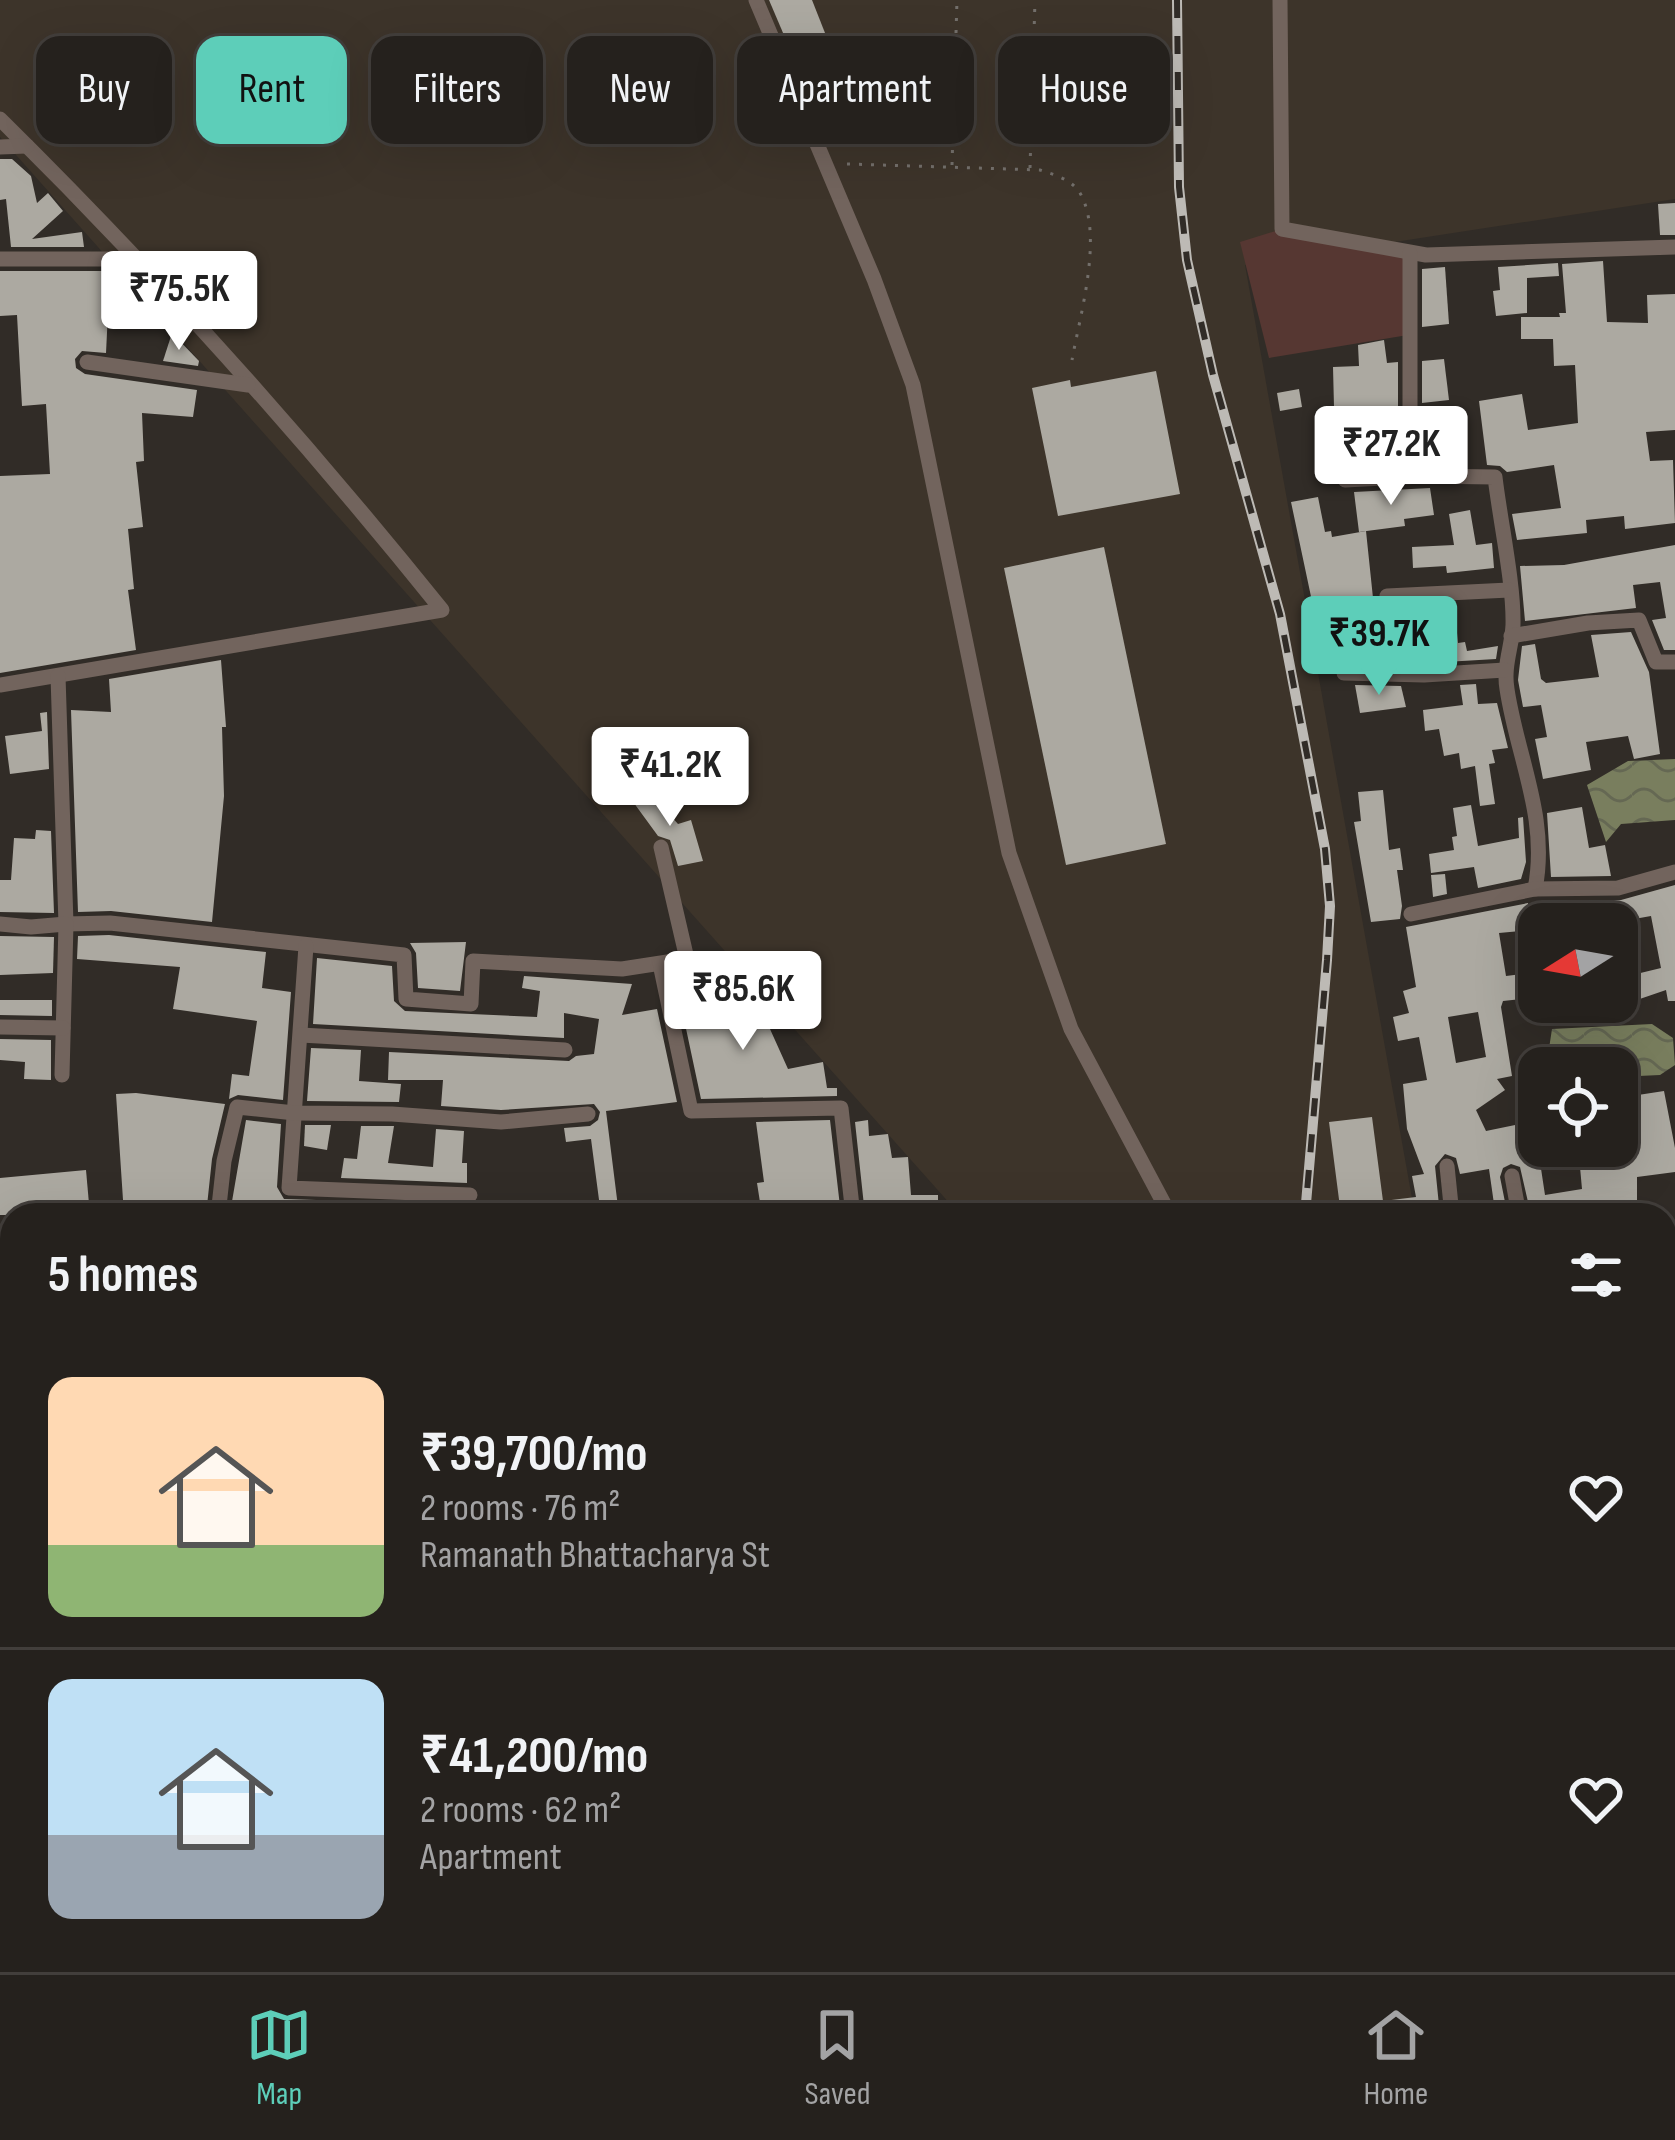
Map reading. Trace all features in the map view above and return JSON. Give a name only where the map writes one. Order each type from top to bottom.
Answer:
[{"type":"street","points":[[756,0],[913,385],[1010,853],[1071,1029],[1164,1203]]},
{"type":"street","points":[[1280,0],[1282,229],[1426,255],[1675,247]]},
{"type":"street","points":[[0,119],[76,193],[374,526],[442,610],[0,685]]},
{"type":"street","points":[[0,147],[27,146]]},
{"type":"street","points":[[1410,253],[1410,441],[1422,476]]},
{"type":"street","points":[[0,259],[134,259]]},
{"type":"street","points":[[87,362],[248,385]]},
{"type":"street","points":[[1345,480],[1495,477],[1509,590],[1507,690],[1536,805],[1539,865],[1534,889]]},
{"type":"street","points":[[1388,596],[1509,590]]},
{"type":"street","points":[[1511,636],[1640,620],[1656,662],[1675,662]]},
{"type":"street","points":[[1344,673],[1505,670]]},
{"type":"street","points":[[58,676],[66,924],[62,1075]]},
{"type":"street","points":[[0,924],[110,923],[404,955],[406,999],[471,1004],[473,962],[622,969],[687,959],[661,847]]},
{"type":"street","points":[[1411,914],[1534,889],[1618,888],[1675,872]]},
{"type":"street","points":[[306,946],[289,1188],[470,1195]]},
{"type":"street","points":[[660,964],[691,1111],[841,1108],[852,1203]]},
{"type":"street","points":[[0,1027],[63,1028]]},
{"type":"street","points":[[301,1035],[565,1050]]},
{"type":"street","points":[[219,1203],[237,1107],[296,1114],[392,1114],[501,1122],[588,1114]]},
{"type":"street","points":[[1447,1166],[1451,1203]]},
{"type":"street","points":[[1513,1177],[1517,1203]]},
{"type":"path","points":[[952,166],[957,0]]},
{"type":"path","points":[[1030,170],[1035,0]]},
{"type":"path","points":[[828,169],[852,162],[1030,170],[1064,178],[1079,192],[1089,220],[1089,260],[1072,360]]},
{"type":"shaded area","points":[[0,0],[1675,0],[1675,199],[1245,265],[1413,1203],[949,1203],[0,137]]},
{"type":"shaded area","points":[[1282,229],[1410,253],[1408,335],[1269,358],[1240,242]]},
{"type":"water","points":[[1675,759],[1675,820],[1621,824],[1606,842],[1587,785],[1628,761]]},
{"type":"water","points":[[1652,1024],[1673,1038],[1675,1065],[1660,1075],[1638,1076],[1638,1047],[1549,1047],[1552,1029]]},
{"type":"building","points":[[769,0],[812,0],[826,36],[784,36]]},
{"type":"building","points":[[0,159],[12,159],[31,176],[37,203],[48,193],[63,211],[32,239],[82,232],[84,247],[11,247],[6,199],[0,200]]},
{"type":"building","points":[[1675,203],[1675,235],[1660,235],[1658,204]]},
{"type":"building","points":[[1603,261],[1607,322],[1648,323],[1647,295],[1675,294],[1675,430],[1646,432],[1650,461],[1673,460],[1675,523],[1625,529],[1624,516],[1586,520],[1587,533],[1517,540],[1512,514],[1561,508],[1554,465],[1507,472],[1487,465],[1479,401],[1522,394],[1528,430],[1578,423],[1575,365],[1554,366],[1553,339],[1521,339],[1521,317],[1566,313],[1562,264]]},
{"type":"building","points":[[1558,263],[1559,276],[1527,278],[1527,313],[1496,316],[1493,291],[1500,290],[1498,267]]},
{"type":"building","points":[[1445,267],[1449,324],[1422,327],[1422,269]]},
{"type":"building","points":[[0,271],[110,271],[106,353],[82,351],[75,359],[76,368],[85,374],[197,390],[193,417],[142,413],[144,461],[136,462],[143,527],[128,529],[134,589],[128,590],[136,650],[0,673],[0,476],[50,474],[46,404],[22,406],[17,315],[0,316]]},
{"type":"building","points":[[128,284],[154,313],[141,325],[115,296]]},
{"type":"building","points":[[172,333],[199,361],[198,366],[163,361]]},
{"type":"building","points":[[1384,340],[1387,363],[1398,362],[1398,407],[1334,407],[1333,367],[1359,366],[1358,345]]},
{"type":"building","points":[[1444,359],[1449,400],[1422,403],[1422,361]]},
{"type":"building","points":[[1156,371],[1180,494],[1058,516],[1032,388],[1070,380],[1071,387]]},
{"type":"building","points":[[1299,389],[1302,407],[1280,411],[1277,393]]},
{"type":"building","points":[[1371,434],[1375,466],[1344,468],[1334,474],[1330,439]]},
{"type":"building","points":[[1430,488],[1434,515],[1404,519],[1405,526],[1359,532],[1354,492]]},
{"type":"building","points":[[1318,497],[1325,532],[1331,531],[1332,537],[1366,531],[1373,598],[1313,606],[1291,502]]},
{"type":"building","points":[[1470,510],[1476,545],[1492,543],[1494,568],[1447,573],[1446,566],[1413,568],[1412,547],[1454,545],[1449,514]]},
{"type":"building","points":[[1675,545],[1675,650],[1664,650],[1652,620],[1666,618],[1660,582],[1633,585],[1636,608],[1525,621],[1520,566],[1564,565]]},
{"type":"building","points":[[1104,547],[1166,844],[1066,865],[1004,568]]},
{"type":"building","points":[[1631,632],[1649,672],[1660,754],[1634,759],[1628,736],[1586,742],[1591,770],[1543,779],[1535,739],[1547,737],[1541,705],[1523,707],[1518,680],[1522,646],[1535,644],[1541,679],[1546,683],[1599,677],[1591,635]]},
{"type":"building","points":[[1388,633],[1393,655],[1372,662],[1341,662],[1338,643]]},
{"type":"building","points":[[1457,633],[1458,643],[1465,642],[1467,651],[1498,646],[1496,659],[1445,662],[1440,634]]},
{"type":"building","points":[[221,660],[224,796],[212,922],[78,912],[71,710],[111,712],[109,679]]},
{"type":"building","points":[[1476,684],[1478,704],[1497,703],[1508,748],[1492,750],[1495,763],[1489,764],[1495,804],[1480,806],[1475,766],[1461,769],[1459,753],[1444,756],[1439,729],[1425,731],[1423,710],[1463,705],[1460,685]]},
{"type":"building","points":[[1355,685],[1401,686],[1406,707],[1360,713]]},
{"type":"building","points":[[47,712],[49,769],[10,774],[5,736],[42,731],[40,713]]},
{"type":"building","points":[[645,787],[678,824],[691,820],[703,861],[678,866],[670,840],[658,836],[631,799]]},
{"type":"building","points":[[1383,790],[1389,850],[1400,848],[1403,870],[1397,870],[1402,906],[1400,919],[1371,922],[1354,822],[1361,821],[1358,792]]},
{"type":"building","points":[[1471,805],[1478,846],[1519,838],[1518,818],[1523,817],[1526,862],[1521,879],[1478,888],[1474,867],[1431,873],[1429,854],[1454,850],[1453,808]]},
{"type":"building","points":[[1582,807],[1589,848],[1605,845],[1611,876],[1551,877],[1547,813]]},
{"type":"building","points":[[36,830],[51,831],[54,913],[0,912],[0,880],[11,880],[14,838],[35,839]]},
{"type":"building","points":[[1445,874],[1447,894],[1433,897],[1431,875]]},
{"type":"building","points":[[1675,885],[1675,1001],[1668,1001],[1666,990],[1638,1000],[1638,974],[1661,968],[1651,916],[1638,918],[1638,903],[1571,901],[1621,900]]},
{"type":"building","points":[[1518,905],[1518,931],[1499,933],[1506,976],[1518,975],[1518,999],[1503,1001],[1501,1007],[1512,1076],[1497,1079],[1505,1090],[1476,1110],[1486,1131],[1518,1124],[1518,1166],[1503,1168],[1500,1177],[1505,1202],[1494,1203],[1489,1169],[1460,1174],[1456,1158],[1445,1154],[1435,1166],[1439,1203],[1339,1203],[1329,1122],[1372,1117],[1383,1201],[1416,1197],[1412,1176],[1424,1174],[1407,1129],[1403,1084],[1427,1080],[1419,1037],[1398,1041],[1393,1017],[1409,1013],[1403,991],[1416,987],[1406,927]],"holes":[[[1478,1012],[1486,1057],[1456,1063],[1448,1017]]]},
{"type":"building","points":[[109,935],[266,952],[262,988],[291,992],[283,1100],[238,1095],[229,1099],[232,1074],[249,1076],[257,1021],[173,1009],[180,967],[77,959],[78,936]]},
{"type":"building","points":[[0,936],[54,937],[53,973],[0,975]]},
{"type":"building","points":[[466,942],[460,991],[418,988],[416,953],[410,943]]},
{"type":"building","points":[[317,958],[392,966],[394,1001],[405,1011],[537,1017],[540,991],[522,988],[524,976],[632,984],[622,1015],[657,1009],[677,1102],[606,1111],[618,1203],[599,1203],[591,1139],[566,1142],[564,1128],[590,1126],[598,1120],[600,1112],[594,1104],[501,1110],[441,1106],[443,1080],[388,1080],[389,1052],[569,1061],[594,1054],[599,1019],[564,1013],[564,1038],[313,1024]]},
{"type":"building","points":[[709,982],[720,1018],[773,1005],[778,1027],[770,1029],[788,1069],[823,1062],[827,1088],[837,1088],[837,1096],[701,1099],[678,991]]},
{"type":"building","points":[[0,1000],[52,1000],[52,1016],[0,1015]]},
{"type":"building","points":[[0,1039],[51,1040],[51,1080],[24,1079],[25,1062],[0,1060]]},
{"type":"building","points":[[311,1048],[361,1050],[359,1081],[401,1084],[399,1102],[307,1101]]},
{"type":"building","points":[[1664,1091],[1675,1172],[1637,1177],[1637,1203],[1528,1203],[1520,1167],[1541,1167],[1545,1195],[1582,1189],[1580,1167],[1638,1167],[1638,1095]]},
{"type":"building","points":[[116,1094],[225,1104],[207,1203],[123,1203]]},
{"type":"building","points":[[246,1120],[281,1124],[277,1187],[284,1199],[413,1203],[232,1203]]},
{"type":"building","points":[[830,1120],[840,1203],[760,1203],[757,1183],[764,1182],[756,1122]]},
{"type":"building","points":[[868,1120],[869,1136],[888,1134],[892,1158],[908,1157],[911,1195],[938,1195],[938,1203],[864,1203],[855,1122]]},
{"type":"building","points":[[305,1125],[331,1125],[327,1150],[304,1146]]},
{"type":"building","points":[[361,1126],[394,1126],[388,1163],[433,1167],[436,1129],[464,1131],[462,1163],[467,1163],[467,1183],[341,1178],[344,1158],[357,1159]]},
{"type":"building","points":[[86,1170],[89,1203],[0,1203],[0,1178]]},
{"type":"railway","points":[[1177,0],[1179,187],[1187,260],[1213,375],[1280,614],[1325,849],[1330,906],[1306,1203]]}]
